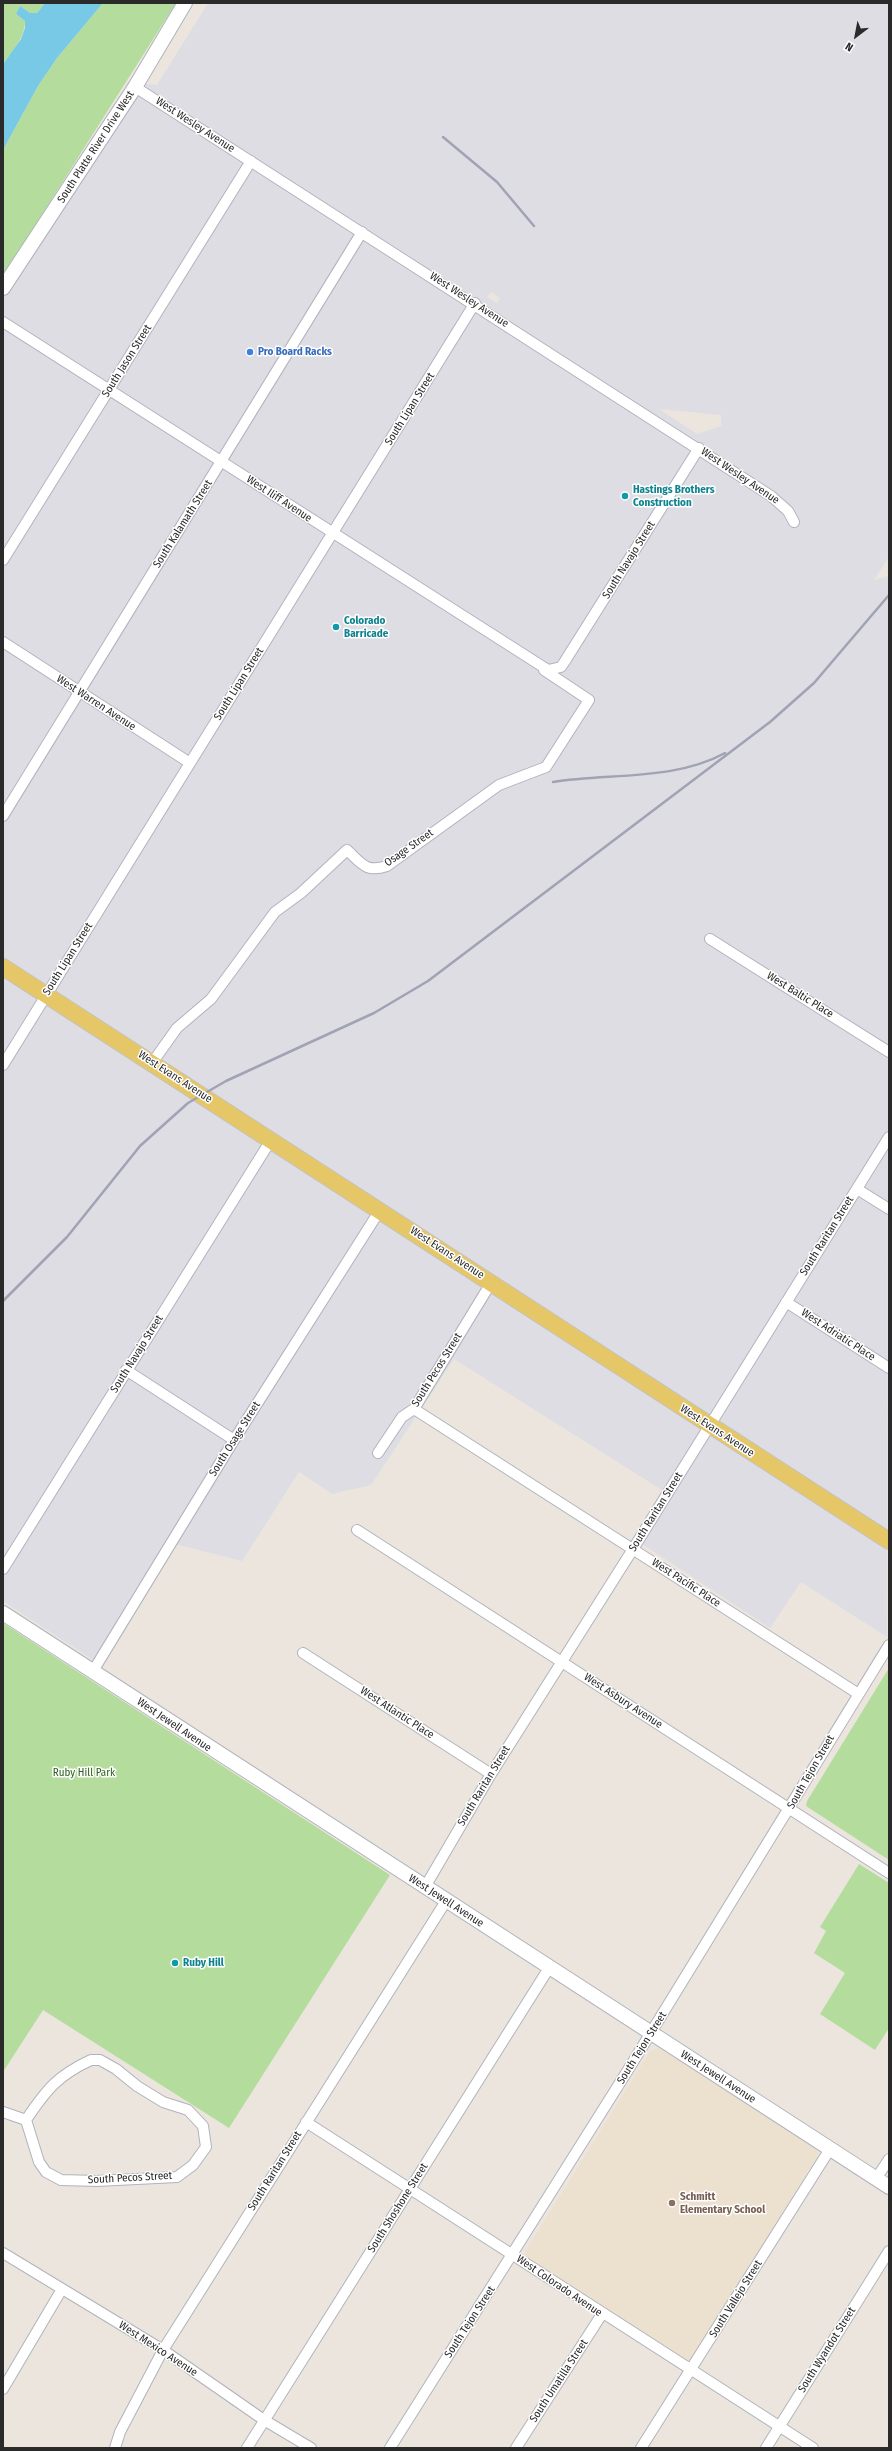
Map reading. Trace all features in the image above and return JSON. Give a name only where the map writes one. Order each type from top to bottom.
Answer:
[{"type":"main road","name":"West Evans Avenue","points":[[3,967],[380,1210],[889,1542]]},
{"type":"street","name":"South Platte River Drive West","points":[[3,288],[135,86],[185,3]]},
{"type":"street","name":"West Wesley Avenue","points":[[135,86],[699,448],[782,504],[794,522]]},
{"type":"street","name":"South Jason Street","points":[[3,560],[251,161]]},
{"type":"street","name":"South Kalamath Street","points":[[3,816],[362,232]]},
{"type":"street","name":"South Lipan Street","points":[[3,1065],[475,303]]},
{"type":"street","name":"West Iliff Avenue","points":[[3,322],[543,669],[556,670]]},
{"type":"street","name":"South Navajo Street","points":[[556,670],[565,661],[699,448]]},
{"type":"street","name":"West Warren Avenue","points":[[3,642],[190,763]]},
{"type":"street","name":"Osage Street","points":[[152,1063],[177,1028],[211,999],[275,912],[301,893],[347,850],[364,867],[375,870],[387,866],[499,785],[546,767],[589,700],[543,669]]},
{"type":"street","name":"West Baltic Place","points":[[710,939],[889,1052]]},
{"type":"street","name":"South Raritan Street","points":[[425,1887],[491,1774],[633,1549],[889,1137]]},
{"type":"street","name":"South Navajo Street","points":[[3,1569],[271,1140]]},
{"type":"street","points":[[858,1188],[889,1209]]},
{"type":"street","name":"South Osage Street","points":[[93,1671],[234,1440],[380,1210]]},
{"type":"street","name":"South Pecos Street","points":[[378,1454],[402,1417],[414,1409],[491,1283]]},
{"type":"street","name":"West Adriatic Place","points":[[786,1302],[889,1368]]},
{"type":"street","points":[[126,1370],[234,1440]]},
{"type":"street","name":"West Pacific Place","points":[[414,1409],[858,1693]]},
{"type":"street","name":"West Asbury Avenue","points":[[358,1530],[889,1873]]},
{"type":"street","name":"West Jewell Avenue","points":[[3,1613],[216,1753],[889,2187]]},
{"type":"street","name":"South Tejon Street","points":[[390,2448],[651,2034],[790,1809],[858,1693],[889,1645]]},
{"type":"street","name":"West Atlantic Place","points":[[303,1653],[491,1774]]},
{"type":"street","name":"South Raritan Street","points":[[116,2448],[120,2432],[163,2350],[446,1901]]},
{"type":"street","name":"South Shoshone Street","points":[[247,2448],[549,1968]]},
{"type":"street","name":"South Pecos Street","points":[[92,2060],[100,2060],[163,2102],[188,2110],[204,2126],[206,2147],[193,2165],[177,2176],[96,2181],[61,2180],[46,2172],[39,2162],[26,2120],[46,2090],[72,2069],[92,2060]]},
{"type":"street","points":[[3,2112],[26,2120]]},
{"type":"street","name":"West Colorado Avenue","points":[[306,2122],[411,2188],[602,2314],[780,2425],[813,2448]]},
{"type":"street","name":"South Vallejo Street","points":[[641,2448],[830,2149]]},
{"type":"street","points":[[876,2179],[889,2159]]},
{"type":"street","name":"South Wyandot Street","points":[[766,2448],[889,2251]]},
{"type":"street","name":"West Mexico Avenue","points":[[3,2252],[163,2350],[264,2420],[311,2448]]},
{"type":"street","points":[[3,2389],[62,2289]]},
{"type":"street","name":"South Umatilla Street","points":[[516,2448],[602,2314]]},
{"type":"shaded area","points":[[208,3],[889,3],[889,557],[874,580],[889,576],[887,1637],[801,1582],[770,1628],[633,1538],[662,1490],[454,1359],[371,1485],[332,1494],[299,1472],[242,1561],[167,1542],[93,1660],[3,1601],[3,282],[131,82],[157,85]],"holes":[[[491,292],[500,298],[497,303],[487,297]],[[659,409],[721,415],[721,426],[697,434]]]},
{"type":"shaded area","name":"Schmitt Elementary School","points":[[658,2047],[816,2149],[819,2154],[689,2361],[526,2257],[525,2252],[649,2053]]},
{"type":"green space","points":[[3,3],[45,3],[37,13],[30,13],[20,6],[16,14],[25,21],[23,33],[3,64]]},
{"type":"green space","points":[[103,3],[176,3],[3,276],[3,150],[38,86],[57,58]]},
{"type":"green space","name":"Ruby Hill Park","points":[[3,1623],[390,1875],[229,2128],[43,2010],[3,2072]]},
{"type":"green space","points":[[889,1668],[889,1860],[806,1806],[807,1801]]},
{"type":"green space","points":[[859,1864],[889,1883],[889,2028],[875,2050],[820,2014],[845,1973],[814,1953],[826,1931],[820,1927]]},
{"type":"water","points":[[45,3],[103,3],[57,58],[38,86],[3,150],[3,64],[21,39],[25,28],[25,21],[16,14],[20,6],[30,13],[37,13]]},
{"type":"railway","points":[[443,137],[497,182],[534,226]]},
{"type":"railway","points":[[3,1301],[67,1237],[140,1146],[188,1103],[226,1081],[374,1013],[428,981],[770,722],[814,683],[889,595]]},
{"type":"railway","points":[[553,782],[663,772],[705,762],[725,753]]},
{"type":"place","name":"Pro Board Racks","points":[[250,352]]},
{"type":"place","name":"Hastings Brothers Construction","points":[[625,496]]},
{"type":"place","name":"Colorado Barricade","points":[[336,627]]},
{"type":"place","name":"Ruby Hill","points":[[175,1963]]},
{"type":"place","name":"Schmitt Elementary School","points":[[672,2203]]}]
